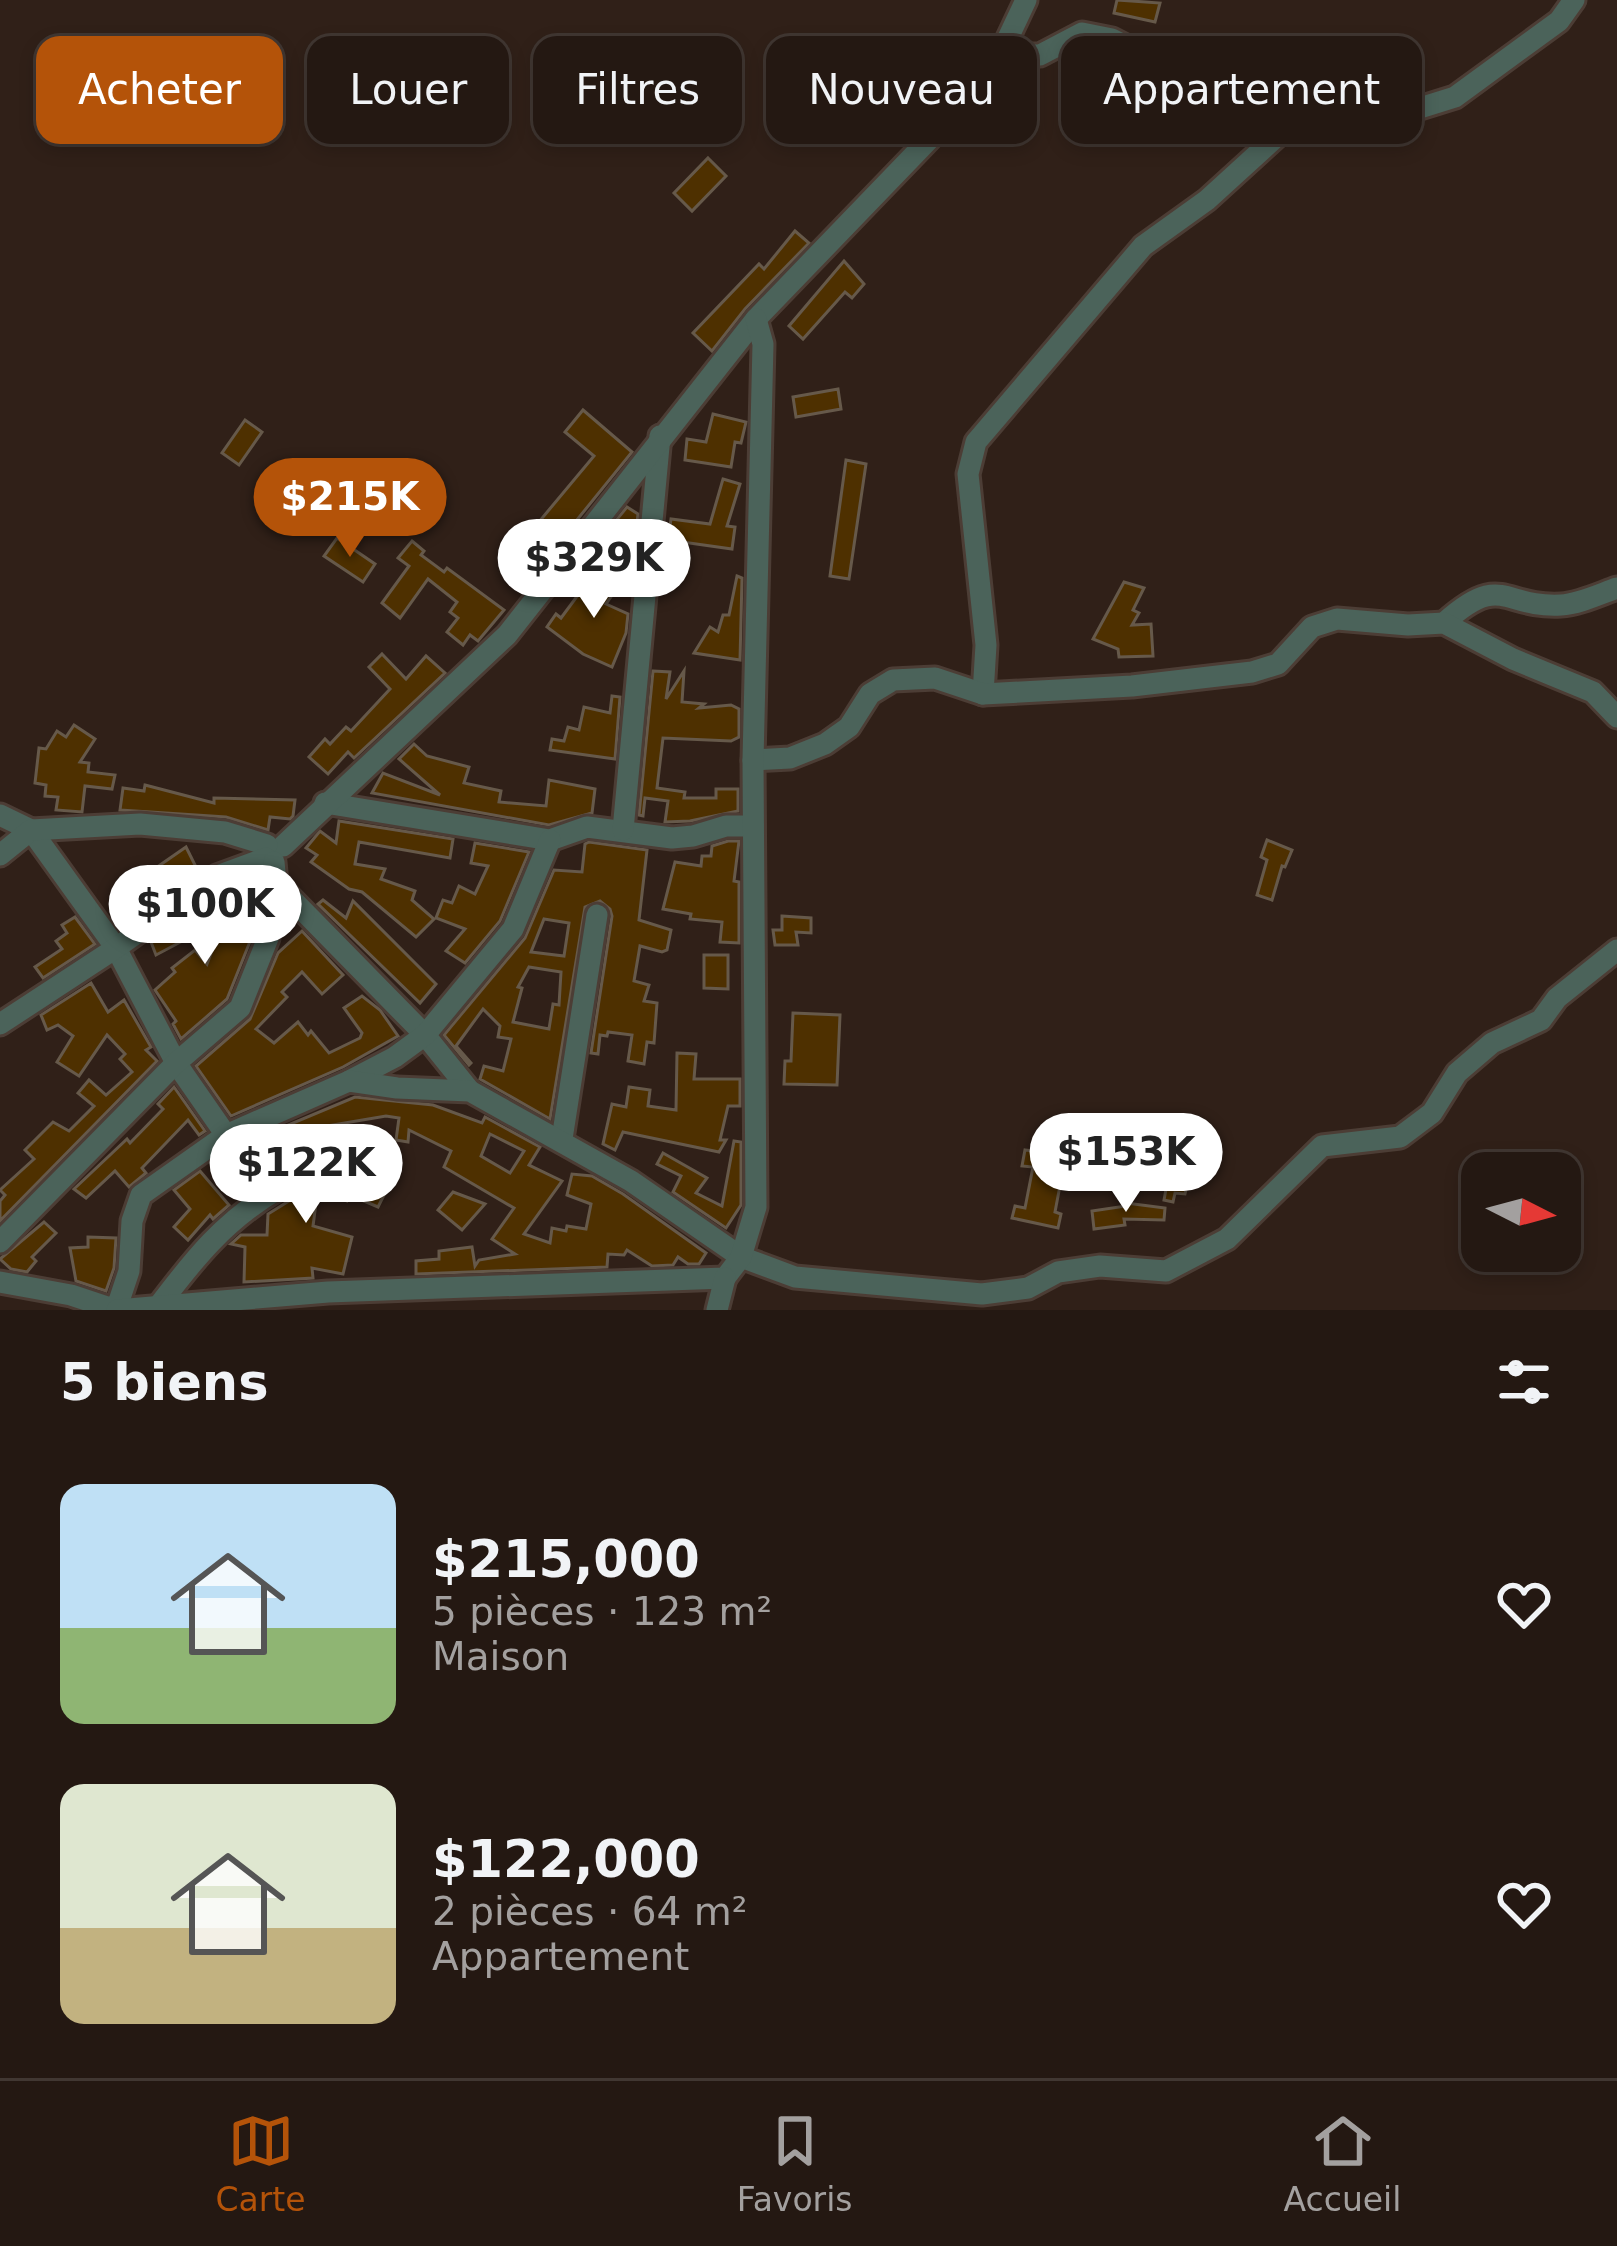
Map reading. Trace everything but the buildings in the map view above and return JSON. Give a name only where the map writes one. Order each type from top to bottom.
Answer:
[{"type":"street","points":[[1009,36],[1026,0]]},
{"type":"street","points":[[1422,107],[1455,97],[1559,21],[1574,0]]},
{"type":"street","points":[[0,1024],[217,875],[273,859],[325,803],[506,635],[756,319],[925,144]]},
{"type":"street","points":[[983,694],[986,645],[968,474],[976,442],[1143,246],[1207,200],[1268,144]]},
{"type":"street","points":[[717,1310],[725,1279],[741,1258],[756,1207],[753,760],[763,344],[756,319]]},
{"type":"street","points":[[623,830],[661,436]]},
{"type":"street","points":[[1444,623],[1462,607],[1492,593],[1564,605],[1617,588]]},
{"type":"street","points":[[753,760],[790,758],[825,744],[849,727],[870,694],[893,680],[935,679],[983,694],[1132,686],[1252,672],[1278,664],[1312,627],[1337,619],[1444,623],[1593,692],[1617,717]]},
{"type":"street","points":[[325,803],[550,840],[587,827],[671,838],[726,826],[753,826]]},
{"type":"street","points":[[0,815],[31,830],[116,948],[176,1063],[226,1135]]},
{"type":"street","points":[[0,855],[31,830],[140,824],[225,832],[273,859],[470,1091],[632,1180],[741,1258],[795,1277],[982,1294],[1028,1288],[1058,1272],[1100,1265],[1166,1271],[1227,1239],[1322,1146],[1400,1137],[1432,1113],[1457,1073],[1492,1043],[1541,1020],[1557,998],[1617,950]]},
{"type":"street","points":[[0,1282],[71,1295],[116,1310],[129,1271],[132,1221],[140,1195],[226,1135],[350,1081],[395,1057],[424,1034],[513,929],[550,840]]},
{"type":"street","points":[[0,1242],[176,1063],[240,1008],[260,968],[273,859]]},
{"type":"street","points":[[562,1139],[597,915]]},
{"type":"street","points":[[350,1081],[470,1091]]},
{"type":"street","points":[[157,1308],[203,1247],[248,1207],[278,1189]]},
{"type":"street","points":[[117,1310],[328,1292],[725,1279]]}]
